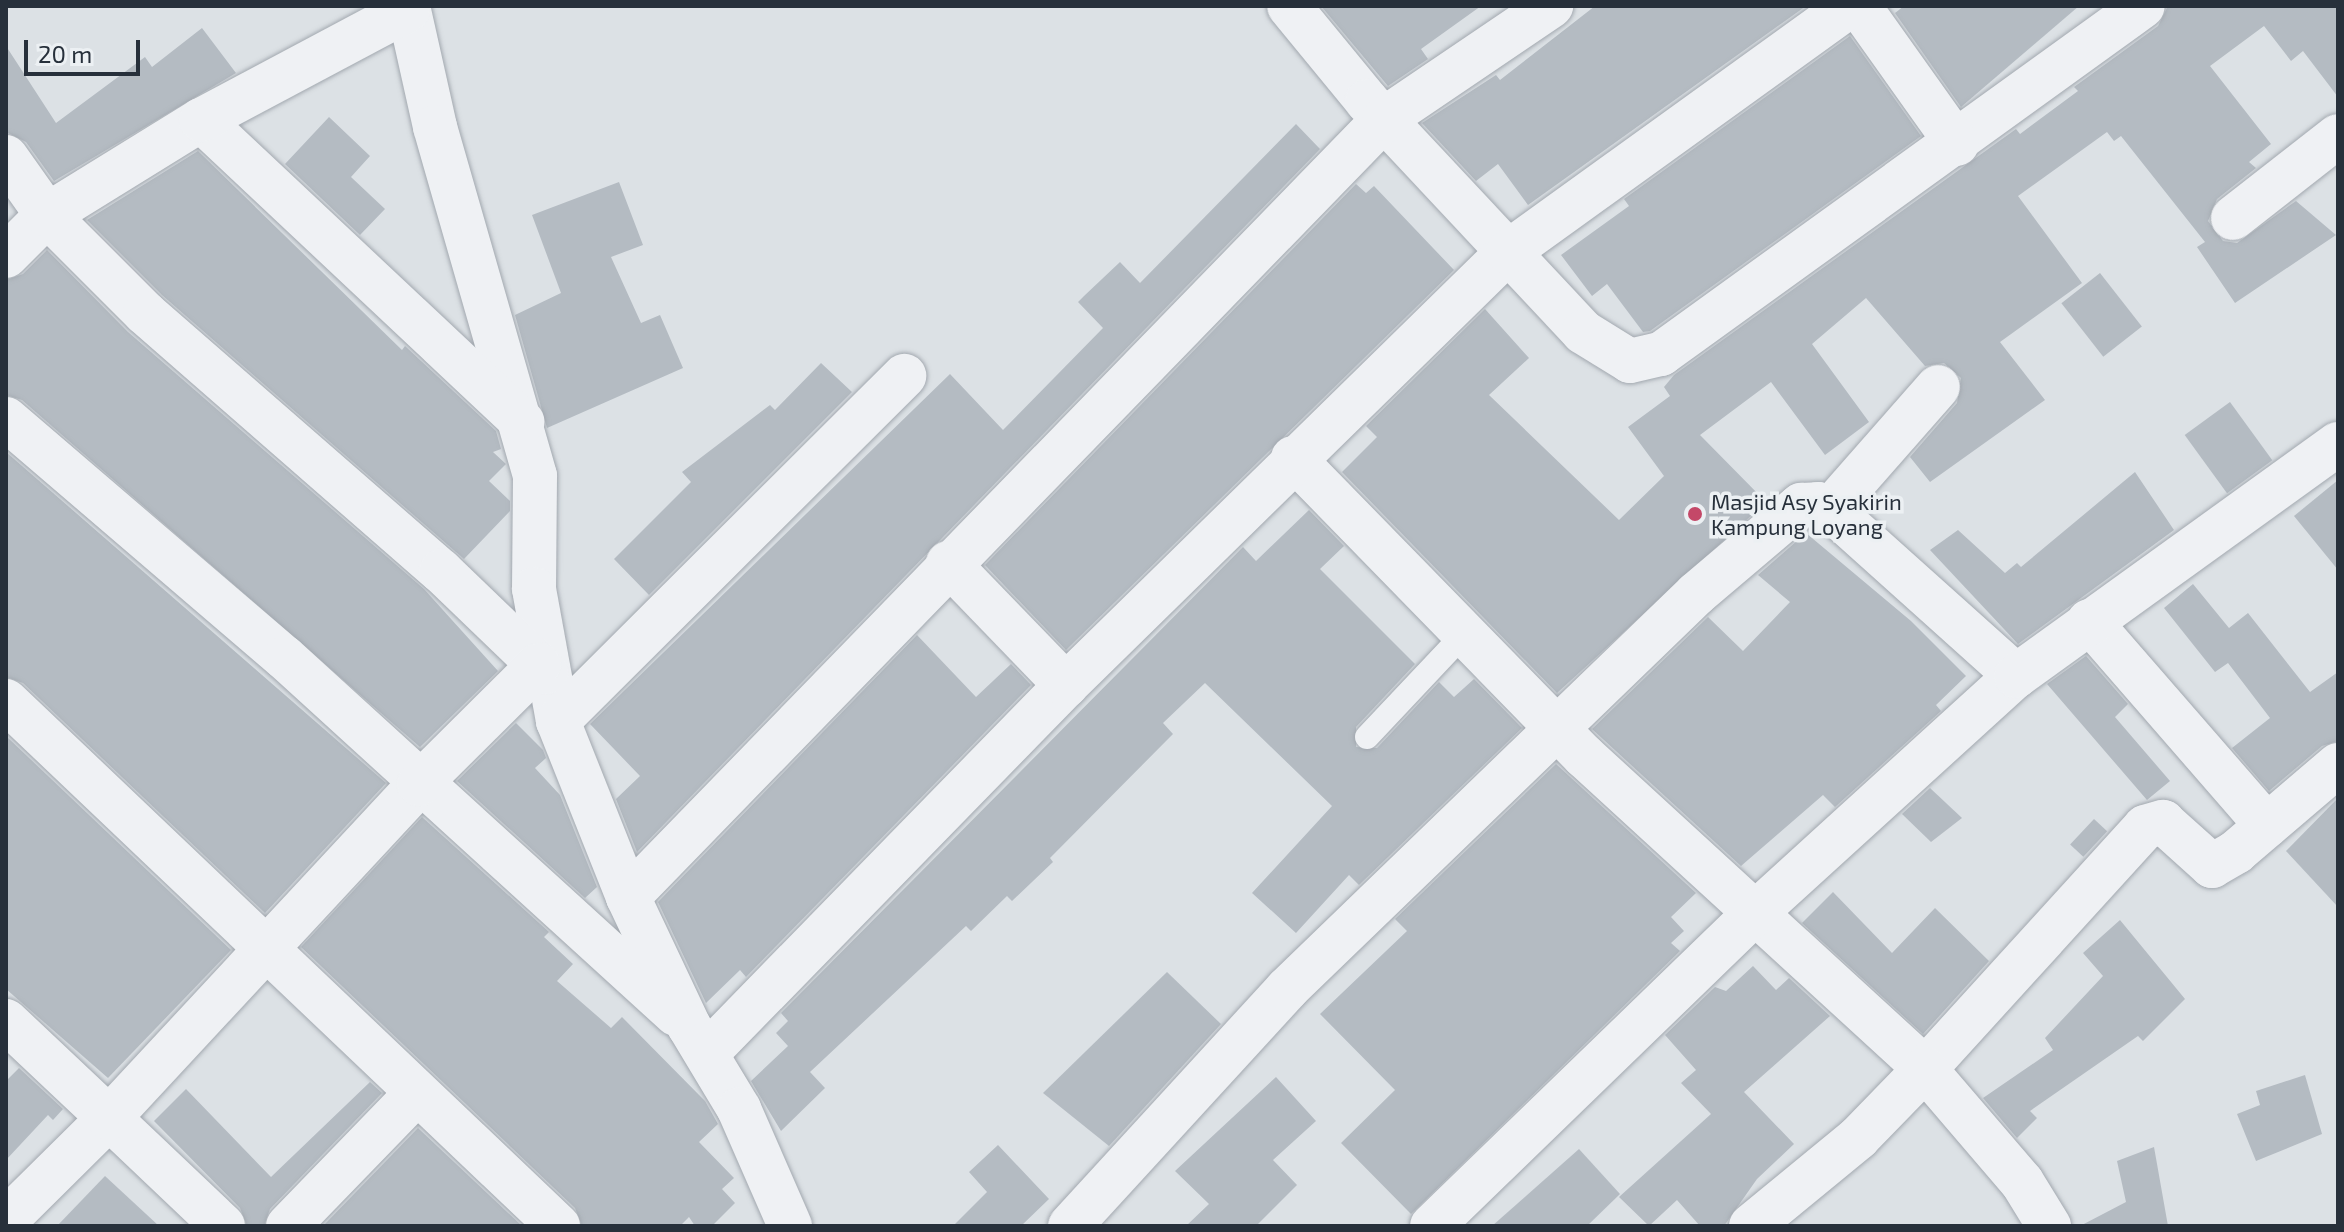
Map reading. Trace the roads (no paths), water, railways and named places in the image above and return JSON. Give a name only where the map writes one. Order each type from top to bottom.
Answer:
[{"type":"street","points":[[1289,6],[1384,119],[1508,252],[1607,351],[1630,361],[1661,354],[1957,144],[2143,6]]},
{"type":"street","points":[[628,897],[948,563],[1384,119],[1551,6]]},
{"type":"street","points":[[698,1040],[1508,252],[1849,6]]},
{"type":"street","points":[[1859,6],[1957,144]]},
{"type":"street","points":[[6,256],[47,215],[201,120],[408,8],[435,127],[523,422],[538,505],[534,589],[542,669],[558,721],[628,897],[698,1040],[739,1109],[790,1226]]},
{"type":"street","points":[[201,120],[523,422]]},
{"type":"street","points":[[2233,218],[2338,136]]},
{"type":"street","points":[[6,157],[47,215],[145,313],[542,669]]},
{"type":"street","points":[[558,721],[904,376]]},
{"type":"street","points":[[1829,511],[1938,387]]},
{"type":"street","points":[[12,434],[285,658],[698,1040]]},
{"type":"street","points":[[1432,1226],[1753,915],[2016,676],[2338,444]]},
{"type":"street","points":[[1293,458],[1557,729],[1753,915],[1925,1069],[2022,1182],[2049,1226]]},
{"type":"street","points":[[1070,1226],[1249,1027],[1774,523],[1801,505],[1829,511],[2016,676]]},
{"type":"street","points":[[948,563],[1066,685]]},
{"type":"street","points":[[2089,621],[2267,826]]},
{"type":"street","points":[[6,1220],[109,1118],[419,784],[542,669]]},
{"type":"street","points":[[6,701],[269,947],[558,1226]]},
{"type":"street","points":[[1751,1226],[1858,1138],[1925,1069],[2145,827],[2163,822],[2212,866],[2267,826],[2338,765]]},
{"type":"street","points":[[6,1021],[223,1226]]},
{"type":"street","points":[[288,1226],[417,1093]]},
{"type":"lane","points":[[1367,737],[1464,634]]},
{"type":"place","name":"Masjid Asy Syakirin Kampung Loyang","points":[[1695,514]]}]
